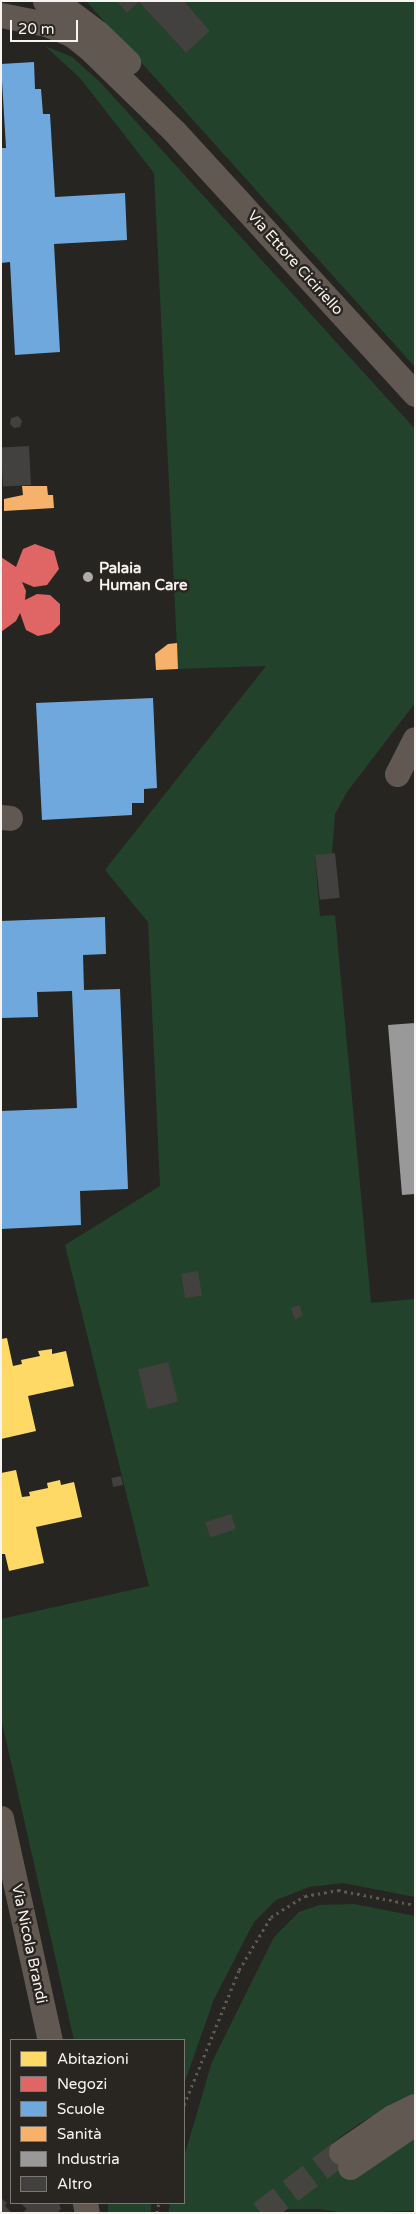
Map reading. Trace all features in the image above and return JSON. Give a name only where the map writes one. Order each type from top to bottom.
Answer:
[{"type":"street","name":"Via Ettore Ciciriello","points":[[45,1],[66,9],[98,33],[129,64],[162,108],[175,132]]},
{"type":"street","name":"Via Ettore Ciciriello","points":[[1,16],[46,24],[71,34],[175,132],[415,394]]},
{"type":"street","points":[[397,774],[415,739]]},
{"type":"street","name":"Via Nicola Brandi","points":[[1,1818],[50,2039]]},
{"type":"street","points":[[415,2106],[392,2117],[346,2160],[415,2123]]},
{"type":"path","points":[[185,2103],[239,1970],[271,1917],[305,1896],[338,1890],[415,1905]]},
{"type":"green space","points":[[86,1],[116,1],[127,13],[139,2],[186,53],[210,31],[184,1],[415,1],[415,367]]},
{"type":"green space","points":[[45,46],[72,57],[100,82],[415,429],[415,703],[347,792],[335,814],[332,854],[315,856],[320,916],[335,915],[371,1303],[415,1299],[415,1897],[343,1883],[309,1887],[276,1900],[254,1922],[214,1999],[185,2081],[185,2039],[74,2039],[1,1718],[1,1619],[149,1586],[65,1245],[160,1186],[148,922],[105,870],[266,666],[178,669],[154,173],[80,78]]},
{"type":"green space","points":[[354,1904],[415,1916],[415,2093],[360,2123],[332,2143],[355,2172],[415,2139],[415,2211],[346,2213],[318,2209],[282,2209],[274,2213],[168,2213],[170,2204],[185,2204],[185,2154],[212,2062],[274,1937],[299,1912],[319,1905]]},
{"type":"green space","points":[[108,2204],[151,2204],[151,2213],[108,2213]]},
{"type":"building: Abitazioni","points":[[7,1338],[13,1366],[22,1364],[21,1360],[40,1356],[38,1351],[52,1349],[52,1354],[66,1351],[74,1386],[28,1396],[36,1431],[1,1439],[1,1339]]},
{"type":"building: Abitazioni","points":[[16,1470],[22,1497],[30,1496],[29,1492],[48,1488],[47,1483],[60,1480],[61,1485],[74,1482],[82,1517],[36,1527],[44,1563],[9,1571],[5,1554],[1,1554],[1,1473]]},
{"type":"building: Negozi","points":[[35,544],[54,551],[59,569],[47,585],[34,587],[22,582],[26,591],[25,600],[37,594],[50,595],[60,604],[60,624],[51,633],[38,636],[26,630],[20,613],[16,621],[1,632],[1,557],[16,567],[23,549]]},
{"type":"building: Scuole","points":[[34,62],[35,89],[41,89],[43,114],[50,114],[55,197],[125,193],[127,240],[54,244],[60,352],[15,355],[10,262],[1,263],[1,148],[6,148],[1,64]]},
{"type":"building: Scuole","points":[[153,698],[157,788],[144,789],[144,803],[132,803],[132,815],[42,820],[36,703]]},
{"type":"building: Scuole","points":[[105,917],[106,954],[83,955],[84,990],[120,989],[128,1189],[80,1191],[81,1225],[1,1229],[1,1111],[77,1108],[72,991],[37,992],[38,1017],[1,1018],[1,921]]},
{"type":"building: Sanità","points":[[22,486],[47,486],[48,495],[53,495],[54,508],[4,511],[4,499],[23,495]]},
{"type":"building: Sanità","points":[[177,643],[178,669],[156,670],[155,654],[168,644]]},
{"type":"building: Industria","points":[[415,1023],[415,1194],[402,1195],[388,1025]]},
{"type":"building: Altro","points":[[116,1],[184,1],[210,31],[186,53],[139,2],[127,13]]},
{"type":"building: Altro","points":[[18,416],[22,421],[20,427],[14,428],[10,424],[11,418]]},
{"type":"building: Altro","points":[[29,446],[31,485],[3,486],[1,447]]},
{"type":"building: Altro","points":[[335,853],[340,898],[320,900],[315,855]]},
{"type":"building: Altro","points":[[198,1271],[202,1296],[185,1298],[181,1274]]},
{"type":"building: Altro","points":[[299,1305],[303,1315],[295,1320],[291,1308]]},
{"type":"building: Altro","points":[[168,1362],[178,1402],[148,1409],[138,1369]]},
{"type":"building: Altro","points":[[121,1476],[123,1485],[113,1487],[111,1478]]},
{"type":"building: Altro","points":[[231,1514],[236,1529],[210,1538],[205,1522]]},
{"type":"building: Altro","points":[[1,2198],[7,2203],[5,2206],[12,2213],[1,2213]]},
{"type":"building: Altro","points":[[21,2204],[59,2204],[61,2209],[57,2213],[22,2213],[27,2209]]},
{"type":"tunnel","points":[[261,2213],[341,2152]]},
{"type":"place","name":"Palaia Human Care","points":[[88,577]]}]
